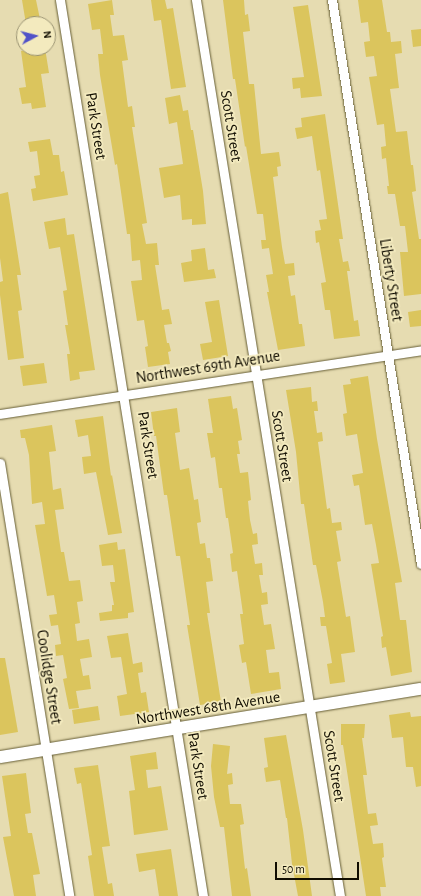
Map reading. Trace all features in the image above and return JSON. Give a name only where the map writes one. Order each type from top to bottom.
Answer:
[{"type":"street","name":"Park Street","points":[[60,0],[203,896]]},
{"type":"street","name":"Scott Street","points":[[196,0],[340,896]]},
{"type":"street","name":"Liberty Street","points":[[332,0],[421,564]]},
{"type":"street","name":"Northwest 69th Avenue","points":[[0,414],[124,396],[255,374],[421,350]]},
{"type":"street","name":"Coolidge Street","points":[[0,463],[68,896]]},
{"type":"street","name":"Northwest 68th Avenue","points":[[0,757],[177,730],[421,689]]},
{"type":"building","points":[[22,0],[36,0],[39,16],[25,16]]},
{"type":"building","points":[[112,0],[114,15],[110,15],[113,36],[124,35],[128,60],[122,61],[128,107],[132,106],[135,127],[132,127],[147,223],[142,224],[146,244],[157,243],[159,265],[155,265],[162,310],[169,309],[172,324],[164,325],[167,343],[169,343],[171,351],[168,352],[170,364],[148,367],[145,347],[148,346],[144,320],[137,321],[131,281],[142,280],[140,260],[132,261],[130,234],[127,234],[117,164],[115,165],[100,75],[98,54],[103,54],[100,29],[92,30],[88,4]]},
{"type":"building","points":[[151,0],[165,0],[167,9],[173,8],[186,87],[171,89],[161,20],[154,21]]},
{"type":"building","points":[[223,0],[244,0],[245,15],[248,14],[250,31],[243,32],[249,84],[254,84],[261,154],[279,152],[281,166],[277,167],[278,176],[273,177],[282,247],[285,264],[294,263],[295,275],[288,276],[291,296],[295,295],[299,324],[302,324],[305,346],[278,350],[267,292],[269,292],[266,275],[273,274],[269,248],[262,249],[261,240],[266,240],[263,214],[257,214],[235,79],[233,79]]},
{"type":"building","points":[[358,0],[382,0],[387,32],[390,32],[391,42],[401,41],[402,53],[395,54],[399,88],[390,89],[396,132],[407,131],[411,165],[413,165],[416,191],[412,192],[419,239],[421,239],[421,294],[404,296],[400,252],[408,252],[405,226],[400,226],[395,194],[388,194],[387,186],[389,186],[386,158],[382,159],[381,147],[386,146],[384,124],[377,125],[369,77],[377,76],[374,56],[366,57],[364,42],[370,41],[368,22],[361,23]]},
{"type":"building","points":[[308,5],[322,96],[301,98],[300,88],[293,89],[292,78],[304,77],[293,7]]},
{"type":"building","points":[[421,29],[421,46],[413,47],[411,30]]},
{"type":"building","points":[[22,56],[46,56],[49,73],[41,74],[46,107],[32,109],[31,103],[22,104],[19,88],[26,87]]},
{"type":"building","points":[[180,95],[183,111],[188,110],[191,130],[193,130],[203,191],[206,224],[192,225],[192,219],[182,220],[180,195],[164,198],[159,168],[183,164],[177,122],[169,124],[165,98]]},
{"type":"building","points":[[325,114],[343,239],[339,239],[343,262],[348,261],[350,271],[347,271],[354,321],[358,320],[360,336],[334,339],[330,310],[325,310],[321,283],[326,282],[319,242],[316,243],[315,231],[321,230],[319,220],[327,219],[320,170],[317,171],[312,136],[297,139],[295,128],[302,127],[301,118]]},
{"type":"building","points":[[50,139],[53,155],[59,155],[61,172],[64,171],[68,195],[33,201],[31,189],[36,188],[34,176],[40,175],[37,151],[30,152],[28,142]]},
{"type":"building","points":[[8,192],[21,275],[17,275],[22,310],[18,311],[24,358],[8,360],[0,295],[0,282],[3,281],[0,258],[0,194]]},
{"type":"building","points":[[65,218],[67,235],[74,234],[95,370],[79,372],[80,379],[70,381],[67,354],[70,354],[65,325],[68,325],[63,291],[67,290],[60,247],[49,249],[44,222]]},
{"type":"building","points":[[205,248],[208,270],[214,269],[216,278],[184,282],[181,263],[192,261],[191,250]]},
{"type":"building","points":[[219,300],[228,356],[203,360],[200,344],[212,342],[205,302]]},
{"type":"building","points":[[421,310],[421,326],[410,327],[408,312]]},
{"type":"building","points":[[44,363],[47,383],[23,386],[20,366]]},
{"type":"building","points":[[368,376],[377,439],[402,582],[395,583],[400,620],[406,620],[412,672],[391,676],[386,647],[382,648],[381,637],[383,636],[371,564],[379,563],[372,524],[365,525],[359,485],[354,486],[352,475],[363,473],[357,434],[346,436],[343,414],[347,413],[343,385],[351,384],[350,379]]},
{"type":"building","points":[[311,387],[312,402],[317,401],[318,411],[314,411],[317,433],[322,432],[323,441],[318,442],[327,509],[330,508],[332,523],[341,522],[342,530],[336,531],[341,561],[337,562],[346,617],[350,616],[355,652],[341,654],[345,682],[330,684],[327,664],[332,663],[326,626],[321,626],[320,617],[325,617],[323,602],[316,565],[313,565],[304,504],[301,504],[296,452],[286,390]]},
{"type":"building","points":[[231,396],[233,409],[237,408],[242,440],[238,441],[240,454],[237,454],[240,473],[248,472],[251,500],[248,501],[250,520],[253,534],[257,533],[258,544],[252,545],[255,564],[262,563],[263,575],[259,575],[262,593],[267,592],[268,604],[261,605],[264,625],[271,624],[275,649],[266,650],[269,673],[279,672],[281,689],[251,694],[246,662],[242,663],[239,645],[244,644],[240,614],[243,614],[237,571],[232,572],[230,554],[233,553],[228,518],[226,518],[222,488],[219,488],[215,457],[211,458],[207,433],[213,433],[208,399]]},
{"type":"building","points":[[177,408],[180,432],[175,433],[180,470],[189,468],[194,500],[198,499],[201,522],[197,523],[200,544],[205,543],[207,558],[210,558],[213,581],[206,582],[210,613],[207,613],[221,702],[200,705],[187,625],[190,625],[180,556],[176,556],[167,495],[164,495],[156,436],[154,436],[151,412]]},
{"type":"building","points":[[103,416],[111,476],[112,475],[122,533],[108,535],[96,472],[84,474],[82,457],[91,456],[88,435],[78,437],[75,420]]},
{"type":"building","points":[[52,425],[56,451],[49,452],[53,490],[61,488],[64,509],[55,510],[61,552],[64,552],[69,581],[80,580],[83,601],[77,602],[80,623],[75,624],[77,641],[89,639],[92,657],[80,659],[83,676],[89,675],[91,689],[76,691],[79,708],[69,709],[63,679],[67,678],[63,655],[56,656],[55,645],[61,644],[58,625],[51,626],[49,615],[57,614],[54,595],[47,596],[35,525],[45,524],[42,502],[32,504],[29,455],[25,438],[21,438],[20,430]]},
{"type":"building","points":[[117,542],[118,550],[125,549],[134,612],[128,613],[128,618],[100,621],[99,613],[112,611],[112,605],[114,605],[110,582],[115,582],[113,565],[102,566],[99,545]]},
{"type":"building","points":[[128,633],[133,664],[142,662],[143,672],[138,673],[141,693],[146,692],[149,712],[120,716],[117,696],[127,694],[121,657],[111,658],[107,636]]},
{"type":"building","points":[[0,658],[5,658],[18,732],[0,735]]},
{"type":"building","points":[[98,706],[100,720],[74,724],[72,710]]},
{"type":"building","points":[[410,712],[411,717],[421,716],[421,786],[416,787],[413,767],[406,767],[403,737],[392,738],[389,715]]},
{"type":"building","points":[[341,724],[365,724],[364,738],[362,738],[367,775],[363,775],[368,814],[376,813],[378,825],[370,826],[373,844],[383,843],[384,857],[382,858],[386,887],[380,887],[381,896],[366,896],[343,745],[341,745]]},
{"type":"building","points":[[286,735],[303,830],[312,896],[298,896],[280,780],[266,782],[264,768],[268,767],[264,738]]},
{"type":"building","points":[[213,744],[230,746],[227,774],[232,773],[233,784],[228,785],[230,804],[241,804],[244,824],[240,825],[245,869],[247,868],[251,896],[232,896],[224,827],[220,827],[214,797],[211,766]]},
{"type":"building","points":[[156,752],[158,769],[146,770],[148,788],[161,786],[168,830],[134,835],[129,791],[135,790],[130,756]]},
{"type":"building","points":[[98,765],[110,846],[102,847],[108,884],[112,883],[114,896],[94,896],[88,856],[92,855],[81,783],[77,784],[74,768]]},
{"type":"building","points":[[26,773],[31,813],[25,814],[28,833],[32,833],[40,874],[33,875],[36,896],[14,896],[3,837],[11,836],[2,776]]},
{"type":"building","points":[[171,849],[178,896],[159,896],[155,869],[139,872],[136,854]]}]
